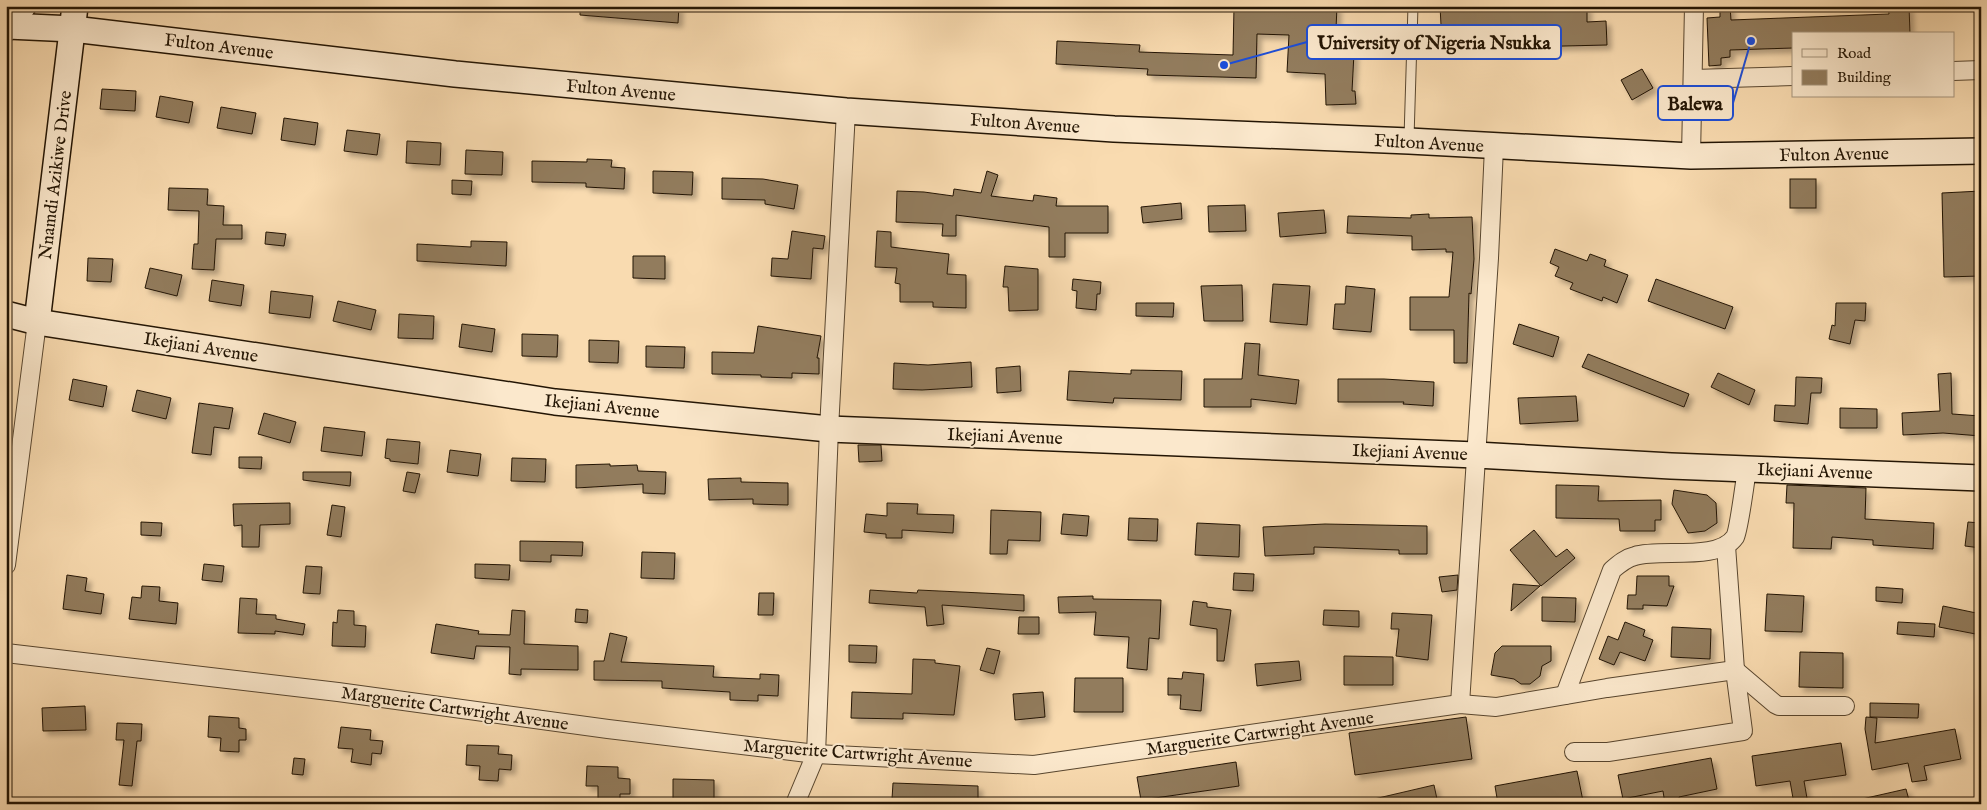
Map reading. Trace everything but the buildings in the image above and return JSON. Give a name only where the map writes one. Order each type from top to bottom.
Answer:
[{"type":"street","points":[[7,27],[23,6]]},
{"type":"street","points":[[1691,156],[1694,6]]},
{"type":"street","name":"Fulton Avenue","points":[[7,27],[74,18],[455,74],[846,111],[1114,129],[1409,141],[1691,156],[1981,151]]},
{"type":"street","name":"Nnamdi Azikiwe Drive","points":[[37,322],[74,18]]},
{"type":"street","points":[[1954,70],[1981,70]]},
{"type":"street","points":[[1692,79],[1792,76]]},
{"type":"street","points":[[795,804],[816,754],[828,429],[846,111]]},
{"type":"street","points":[[1460,704],[1489,258],[1494,147]]},
{"type":"street","name":"Ikejiani Avenue","points":[[6,314],[37,322],[555,402],[828,429],[1476,454],[1662,466],[1981,478]]},
{"type":"street","points":[[6,565],[37,322]]},
{"type":"street","points":[[1565,695],[1612,570],[1623,561],[1636,555],[1707,551],[1726,546],[1736,536],[1747,469]]},
{"type":"street","points":[[1574,752],[1608,752],[1743,731],[1735,670],[1726,546]]},
{"type":"street","name":"Marguerite Cartwright Avenue","points":[[6,653],[338,692],[608,729],[816,754],[1034,765],[1460,704],[1496,707],[1735,670]]},
{"type":"street","points":[[1735,670],[1779,706],[1845,706]]},
{"type":"lane","points":[[1409,141],[1413,6]]},
{"type":"place","name":"Balewa","points":[[1751,41]]},
{"type":"place","name":"University of Nigeria Nsukka","points":[[1224,65]]}]
